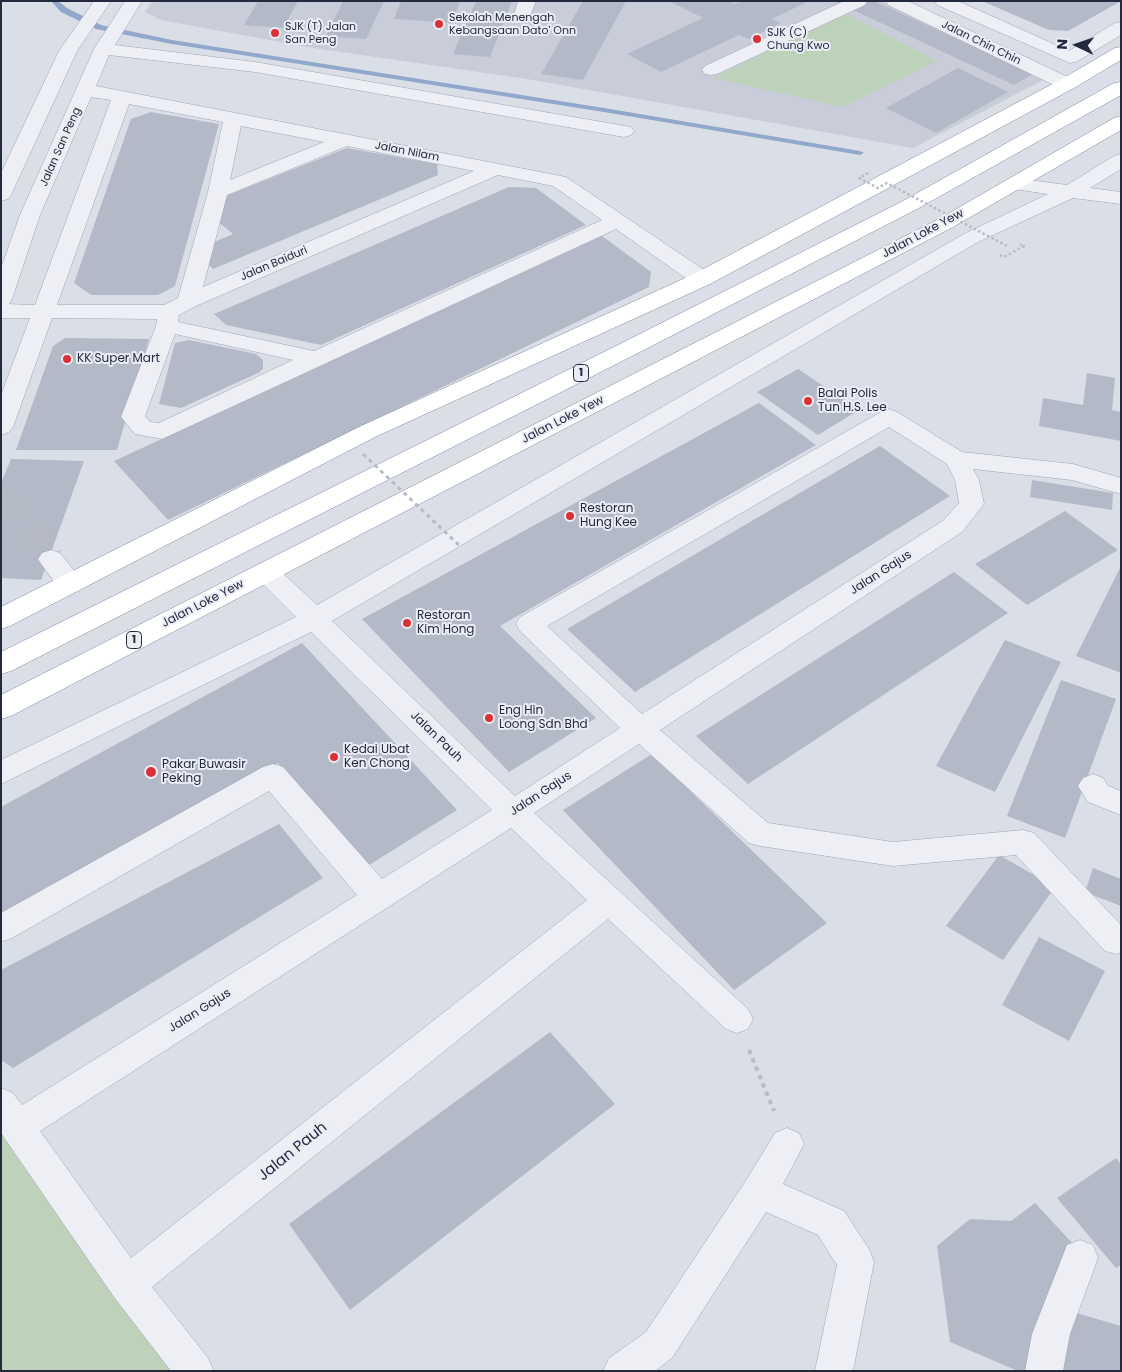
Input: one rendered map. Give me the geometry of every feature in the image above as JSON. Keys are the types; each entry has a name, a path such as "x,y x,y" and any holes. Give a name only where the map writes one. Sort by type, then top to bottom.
{"highway":[{"path":"1,619 367,432 702,279 1067,84 1121,52"},
{"name":"1","path":"1,664 595,366 901,209 1121,86"},
{"name":"Jalan Loke Yew","path":"1,708 938,228 1121,122"},
{"path":"1,657 34,647"}],"street":[{"name":"Jalan San Peng","path":"1,299 30,214 60,146 106,44 134,1"},
{"path":"711,70 860,1"},
{"name":"Jalan Chin Chin","path":"894,1 1067,84"},
{"path":"943,1 1070,58 1121,27"},
{"path":"1,195 5,175 68,51 99,7"},
{"path":"106,44 624,131"},
{"name":"Jalan Nilam","path":"86,90 559,181 702,279"},
{"path":"1,427 122,97"},
{"path":"188,301 218,192 233,119"},
{"path":"218,192 345,140"},
{"path":"5,175 37,163 60,146"},
{"path":"1,773 314,619 971,238 1069,192 1121,160"},
{"name":"Jalan Baiduri","path":"1,312 44,312 167,319 188,301 495,169"},
{"path":"5,175 23,187 30,214"},
{"path":"1014,184 1121,198"},
{"path":"316,358 167,319 133,418 143,429 162,431 316,358 617,221"},
{"name":"Jalan Gajus","path":"10,1115 379,898 513,812 953,526 972,504 967,480 956,460 889,417 529,624 640,729"},
{"path":"956,460 1072,472 1121,486"},
{"path":"51,559 70,584"},
{"name":"Jalan Pauh","path":"266,572 513,812 737,1019"},
{"path":"640,729 760,834 893,854 1023,842 1116,941"},
{"path":"1,929 273,775 379,898"},
{"path":"1092,786 1098,794 1121,803"},
{"name":"Jalan Pauh","path":"127,1284 608,901"},
{"path":"10,1115 127,1284 195,1371"},
{"path":"622,1371 659,1345 760,1191 787,1144"},
{"path":"760,1191 831,1223 856,1262 834,1371"},
{"path":"1044,1371 1050,1334 1080,1258"}],"path":[{"path":"868,173 860,178 878,188 887,183 1009,247"},
{"path":"363,454 460,546"},
{"path":"737,1019 787,1144"}],"shaded area":[{"name":"SJK (C) Chung Kwo","path":"153,1 881,1 1049,77 913,148 527,79 307,47 161,20 145,12"}],"green space":[{"path":"845,13 938,61 843,107 713,78"},
{"path":"1,1112 182,1371 1,1371"}],"building":[{"path":"258,1 298,1 283,28 244,25"},
{"path":"343,1 384,1 366,39 326,36"},
{"path":"401,1 460,1 452,23 394,19"},
{"path":"476,1 512,1 490,57 453,54"},
{"path":"583,1 626,1 583,80 541,74"},
{"path":"669,1 729,1 735,4 741,1 809,1 772,19 781,23 749,39 739,35 661,72 627,54 703,18"},
{"path":"834,1 874,1 1033,74 1014,85"},
{"path":"982,1 1121,1 1068,31 1049,30"},
{"path":"958,68 1008,92 936,133 886,108"},
{"path":"151,112 219,124 175,286 158,295 91,295 74,283 131,119"},
{"path":"347,148 437,164 438,175 213,269 207,263 212,243 233,234 217,221 223,197"},
{"path":"509,187 536,188 586,225 321,345 226,325 214,314"},
{"path":"602,236 651,272 649,287 168,520 114,461"},
{"path":"65,338 149,339 117,450 16,450 53,346"},
{"path":"189,340 256,354 263,360 263,369 181,408 159,404 175,343"},
{"name":"Balai Polis Tun H.S. Lee","path":"798,369 859,410 818,435 757,392"},
{"path":"1087,373 1115,378 1112,410 1121,412 1121,441 1039,426 1043,398 1083,405"},
{"path":"759,403 816,445 500,626 596,718 509,772 362,619"},
{"path":"880,446 950,496 635,692 567,629"},
{"path":"11,459 84,461 41,580 1,578 1,483"},
{"path":"1032,480 1113,493 1112,510 1030,497"},
{"path":"1065,511 1118,550 1027,605 975,564"},
{"path":"1121,566 1121,673 1076,656"},
{"path":"954,572 1008,613 748,784 696,736"},
{"path":"1005,640 1061,662 995,792 936,766"},
{"path":"302,643 457,810 366,867 278,763 1,923 1,807"},
{"path":"1061,680 1116,699 1065,838 1007,816"},
{"path":"652,754 827,923 734,990 563,810"},
{"path":"279,824 323,878 13,1068 1,1060 1,970"},
{"path":"999,855 1055,887 1003,960 946,926"},
{"path":"1093,868 1121,879 1121,906 1085,892"},
{"path":"1039,937 1105,971 1069,1041 1002,1005"},
{"path":"550,1032 615,1104 350,1310 289,1224"},
{"path":"1116,1158 1121,1164 1121,1265 1116,1268 1057,1198"},
{"path":"1035,1203 1076,1247 1031,1371 1018,1371 950,1342 937,1246 970,1219 1011,1221"},
{"path":"1066,1310 1121,1326 1121,1371 1060,1371"}],"waterway":[{"path":"54,1 64,10 99,27 172,42 604,110 860,153"}],"tunnel":[{"path":"1,502 5,502 51,559"}],"place":[{"name":"Sekolah Menengah Kebangsaan Dato' Onn","path":"439,24"},
{"name":"SJK (T) Jalan San Peng","path":"275,33"},
{"name":"SJK (C) Chung Kwo","path":"757,39"},
{"name":"KK Super Mart","path":"67,359"},
{"name":"Balai Polis Tun H.S. Lee","path":"808,401"},
{"name":"Restoran Hung Kee","path":"570,516"},
{"name":"Restoran Kim Hong","path":"407,623"},
{"name":"Eng Hin Loong Sdn Bhd","path":"489,718"},
{"name":"Kedai Ubat Ken Chong","path":"334,757"},
{"name":"Pakar Buwasir Peking","path":"151,772"}]}
